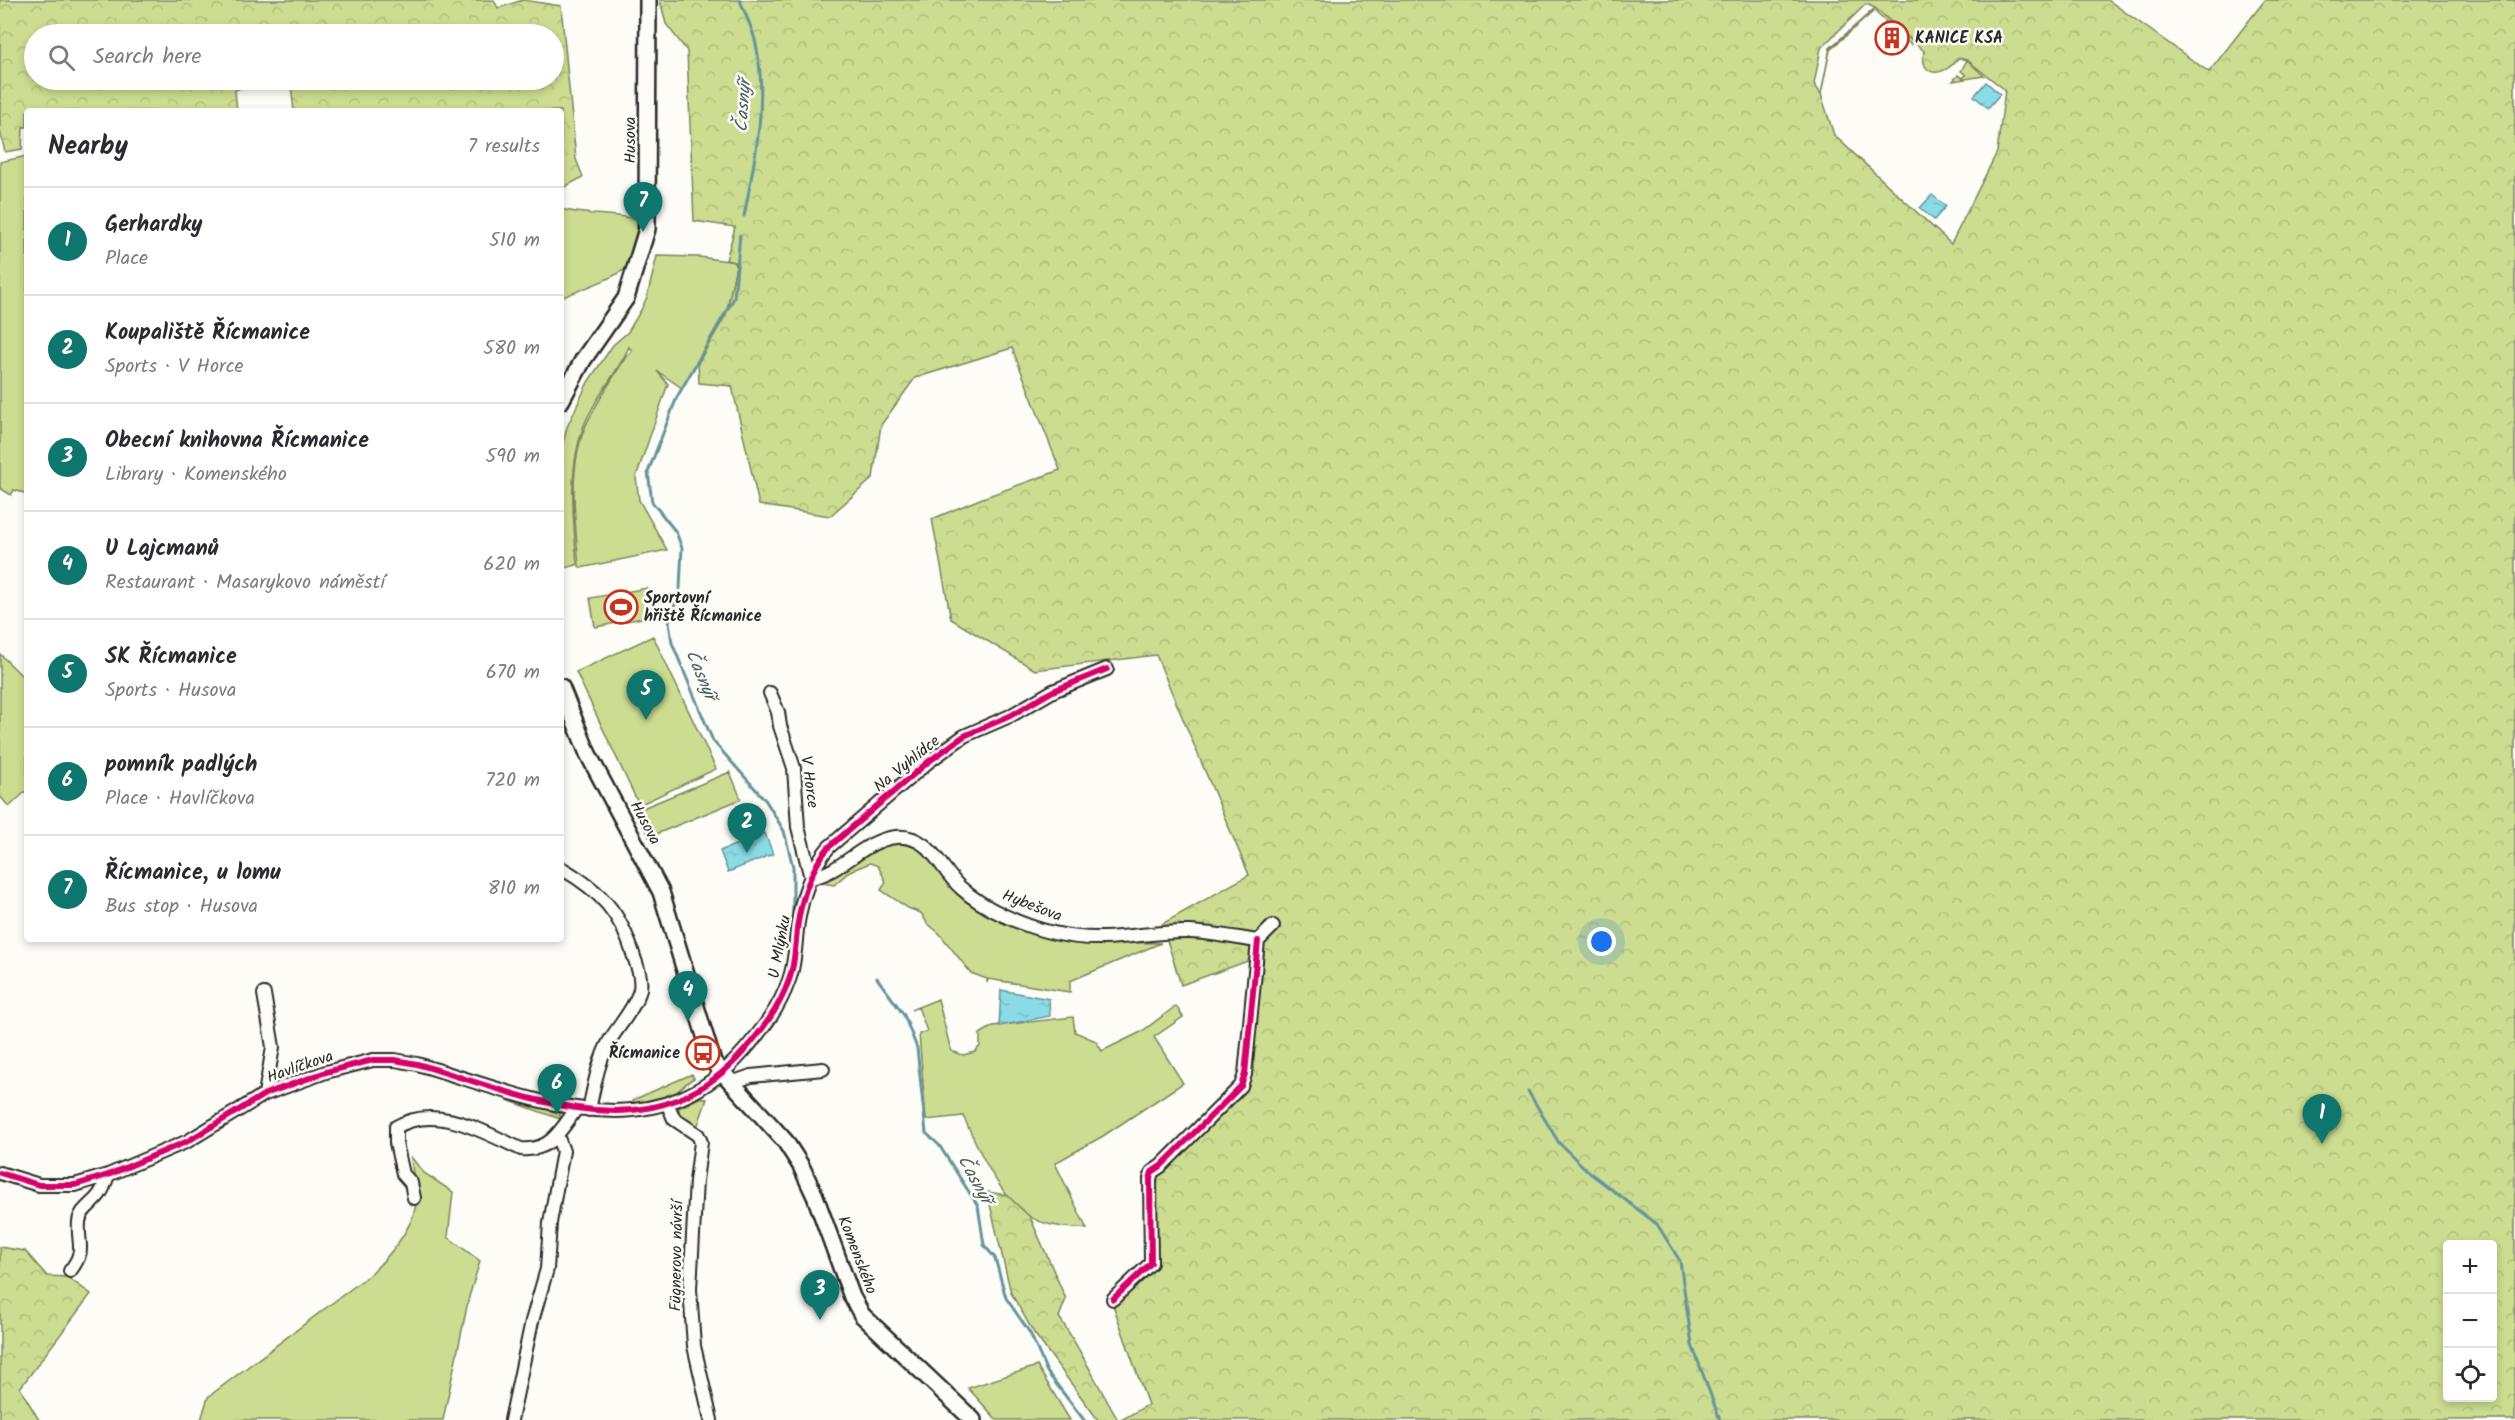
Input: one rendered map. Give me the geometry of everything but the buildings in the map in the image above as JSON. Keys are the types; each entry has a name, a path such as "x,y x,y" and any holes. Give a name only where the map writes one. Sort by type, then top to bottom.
{"main road":[{"name":"Husova","path":"564,395 583,360 626,298 647,229 648,0"},
{"name":"Husova","path":"564,694 588,754 661,892 706,1047 712,1062 727,1079"},
{"name":"Komenského","path":"727,1079 785,1142 801,1166 815,1196 852,1298 862,1315 973,1420"}],"street":[{"name":"Na Vyhlídce","path":"811,878 817,862 842,834 865,818 937,755 963,736 1010,716 1053,691 1107,669"},
{"name":"V Horce","path":"770,693 778,712 780,726 794,768 798,827 811,878"},
{"name":"Hybešova","path":"811,878 826,874 871,843 897,837 908,838 930,849 958,887 978,901 1019,922 1061,935 1102,938 1190,932 1258,941"},
{"path":"564,870 580,879 615,913 626,929 639,973 640,990 609,1042 595,1080 590,1110"},
{"name":"U Mlýnku","path":"727,1079 768,1022 786,987 792,972 798,920 811,878"},
{"path":"1113,1299 1151,1263 1150,1179 1152,1172 1161,1166 1241,1086 1245,1074 1258,941 1273,926"},
{"name":"Havlíčkova","path":"264,994 273,1047 265,1094"},
{"name":"Havlíčkova","path":"0,1173 39,1185 75,1185 108,1175 188,1141 265,1094 353,1064 395,1060 576,1109 619,1113 668,1105"},
{"path":"668,1105 727,1079 823,1069"},
{"name":"Fügnerovo návrší","path":"668,1105 674,1119 698,1135 701,1142 693,1212 690,1289 694,1346 711,1420"},
{"path":"414,1198 411,1183 403,1174 396,1143 396,1127 425,1118 456,1121 521,1149 531,1150 544,1147 557,1135 576,1109"},
{"path":"511,1420 532,1321 547,1269 550,1223 563,1151 557,1135"},
{"path":"70,1271 79,1260 82,1248 79,1222 82,1213 100,1193 108,1175"}],"green space":[{"path":"0,0 494,0 498,8 523,0 561,6 563,24 24,24 24,90 235,90 237,108 24,108 22,149 5,152 0,131"},
{"path":"660,0 2108,0 2209,72 2265,0 2515,0 2515,1420 1121,1420 1148,1405 1112,1302 1154,1267 1155,1177 1247,1084 1256,958 1181,985 1162,924 1249,875 1156,655 1035,670 951,619 932,519 1060,470 1012,348 915,378 881,425 873,478 830,516 759,505 732,386 699,383 698,363 726,315 736,266 735,262 726,260 735,227 694,221 687,51 666,24","holes":["1866,4 1875,8 1924,51 1923,60 1929,70 1939,72 1952,65 1958,58 1967,60 2005,90 1997,152 1951,244 1834,135 1821,94 1814,84 1821,48"]},
{"path":"1875,8 1913,42 1911,45 1874,11 1830,50 1821,94 1830,48"},
{"path":"564,37 576,159 583,177 564,187 564,108 294,108 292,90 564,90"},
{"path":"1967,60 1984,76 1953,81 1958,75 1963,78 1966,75 1961,71"},
{"path":"24,157 24,493 14,490 11,495 0,488 0,162"},
{"path":"564,210 637,219 634,251 630,263 621,272 564,297"},
{"path":"657,256 699,257 735,262 726,315 682,388 657,371 668,384 636,477 639,500 667,550 581,568 579,566 574,493 581,439 601,397 627,355 632,351 629,347 590,413 579,440 576,457 573,493 577,565 565,568 564,438 567,427 588,382 613,345 628,332 647,297"},
{"name":"Sportovní hřiště Řícmanice","path":"647,588 653,616 595,627 590,598"},
{"path":"653,636 716,769 639,805 576,672"},
{"path":"0,654 24,678 24,793 9,807 0,796"},
{"path":"730,772 741,799 649,837 638,810"},
{"path":"894,842 919,848 996,917 1097,942 1161,943 1070,981 1070,992 988,979 987,983 987,979 971,973 921,913 908,908 881,890 886,882 878,866 870,863 850,871 834,885 822,883 874,849"},
{"path":"938,999 951,1051 963,1055 975,1052 980,1046 980,1034 993,1026 1073,1017 1075,1032 1096,1041 1102,1051 1141,1032 1176,1006 1183,1017 1154,1037 1183,1083 1103,1136 1055,1163 1087,1229 1057,1226 1035,1220 1017,1207 990,1170 963,1116 926,1120 919,1034 927,1031 918,1007"},
{"path":"692,1074 694,1078 672,1096 658,1102 634,1107 633,1100"},
{"path":"508,1097 560,1109 560,1119 507,1100"},
{"path":"701,1097 707,1099 698,1125 684,1120 679,1108"},
{"path":"411,1157 424,1173 453,1192 448,1237 480,1261 469,1297 443,1420 201,1420 208,1397 368,1276 400,1241 412,1219 415,1208"},
{"path":"987,1192 1007,1195 1030,1217 1066,1299 1059,1317 1118,1420 1098,1420 1034,1333 1011,1293"},
{"path":"0,1247 25,1251 47,1276 67,1277 91,1294 20,1388 39,1420 0,1420"},
{"path":"1037,1366 1070,1420 997,1420 968,1388"}],"water":[{"path":"1986,82 2000,94 1988,108 1974,96"},
{"path":"1932,195 1946,206 1934,220 1920,208"},
{"path":"765,833 773,854 728,872 720,851"},
{"path":"1001,990 1049,999 1050,1016 999,1026"}],"waterway":[{"name":"Časnýř","path":"740,0 756,44 761,87 759,130 744,216"},
{"name":"Časnýř","path":"740,235 734,298 677,397 648,472 652,502 676,532 682,548 680,588 669,622 672,643 713,741 766,801 784,831 793,867 793,913"},
{"name":"Časnýř","path":"877,978 904,1015 917,1048 926,1133 939,1145 978,1206 984,1245 995,1258 1006,1298 1030,1333 1047,1372 1084,1420"},
{"path":"1528,1091 1559,1143 1590,1173 1657,1224 1680,1261 1692,1345 1720,1420"}],"cycle path":[{"path":"0,1173 39,1185 75,1185 108,1175 188,1141 265,1094 326,1072 373,1060 395,1060 417,1064 545,1102 587,1109 629,1110 669,1103 707,1084 743,1052 775,1010 791,973 805,892 813,872 829,847 928,762 964,736 1010,716 1053,691 1107,669"},
{"path":"1113,1299 1151,1263 1150,1179 1152,1172 1161,1166 1241,1086 1245,1074 1258,941"}],"place":[{"name":"KANICE KSA","path":"1892,38"},
{"name":"Řícmanice, u lomu","path":"643,232"},
{"name":"Sportovní hřiště Řícmanice","path":"621,607"},
{"name":"SK Řícmanice","path":"646,720"},
{"name":"Koupaliště Řícmanice","path":"747,853"},
{"name":"U Lajcmanů","path":"688,1021"},
{"name":"Řícmanice","path":"703,1053"},
{"name":"pomník padlých","path":"557,1114"},
{"name":"Gerhardky","path":"2322,1144"},
{"name":"Obecní knihovna Řícmanice","path":"820,1320"}]}
